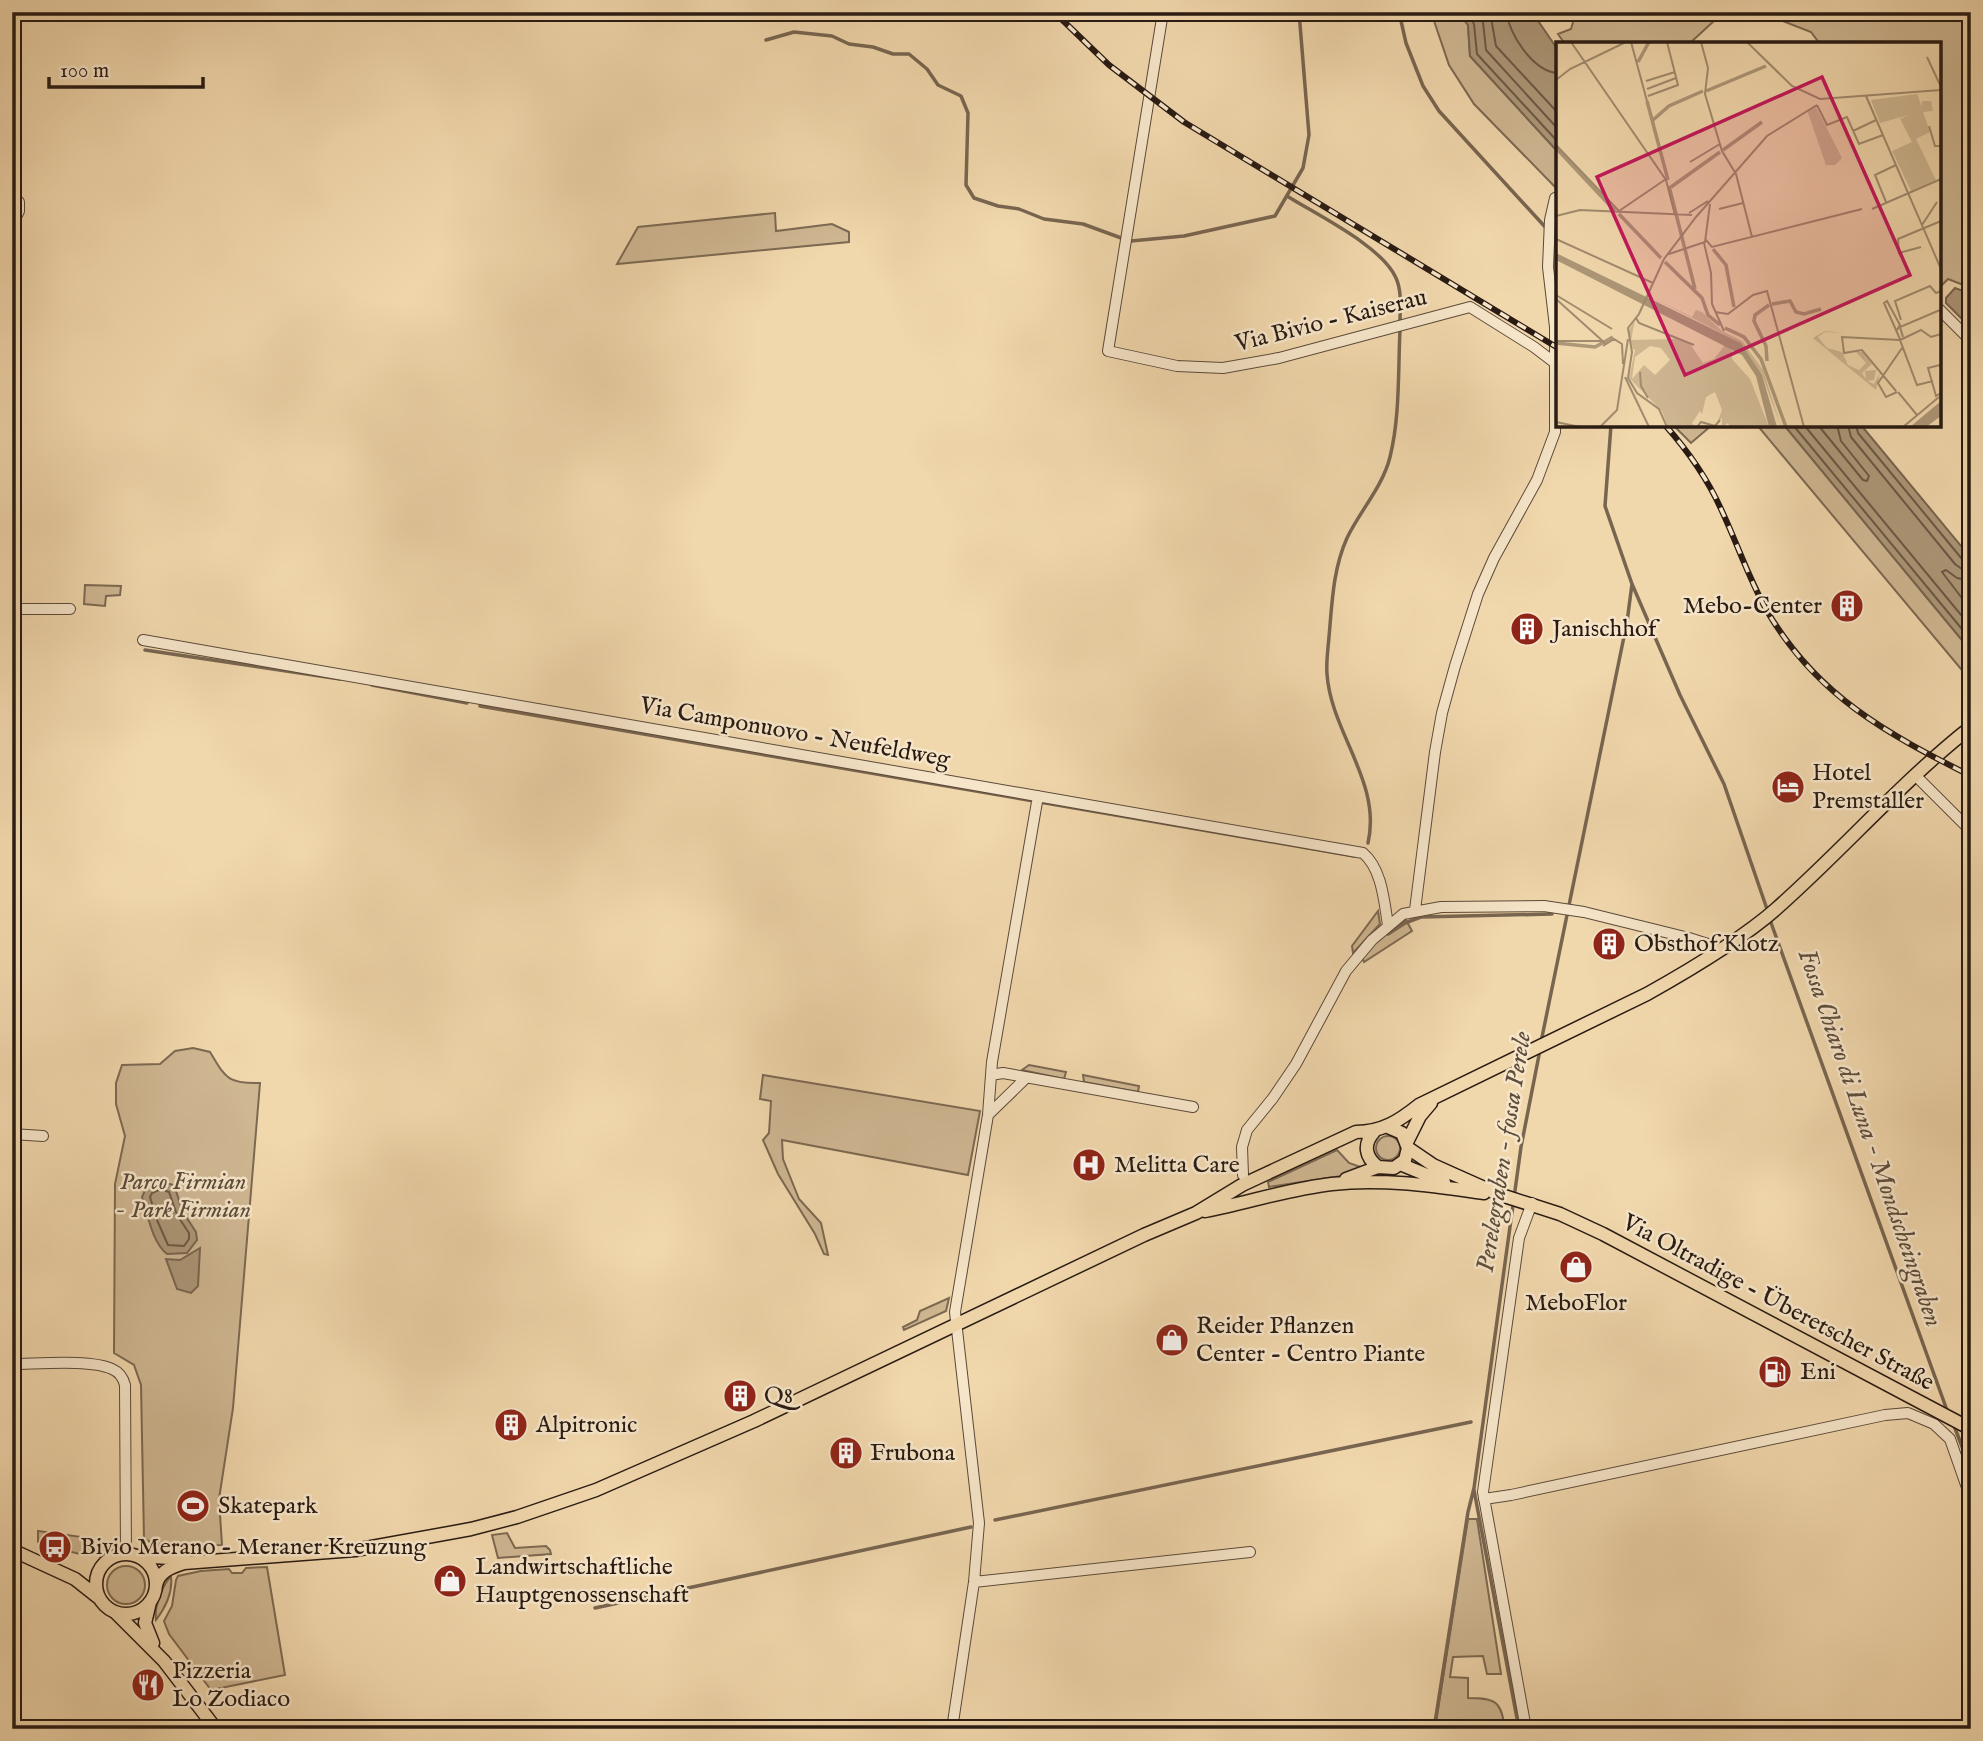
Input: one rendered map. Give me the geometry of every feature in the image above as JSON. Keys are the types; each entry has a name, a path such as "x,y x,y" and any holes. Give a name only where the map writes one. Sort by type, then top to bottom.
{"main road":[{"path":"164,1661 146,1628 145,1618 159,1578 170,1568 207,1560 355,1550 471,1529 517,1517 596,1490 754,1422 1144,1235 1196,1213 1242,1185 1356,1132 1374,1132 1388,1127 1419,1105 1647,994 1679,977 1776,909 1915,775 1971,727"},
{"path":"1374,1132 1368,1140 1367,1153 1371,1161 1378,1167 1387,1169 1400,1164 1407,1155 1408,1145 1420,1116 1436,1097"},
{"path":"1388,1127 1402,1133 1408,1145 1433,1165 1501,1195"},
{"path":"1400,1164 1439,1180 1484,1193"},
{"path":"1336,1183 1378,1167"},
{"path":"1196,1213 1276,1193 1336,1183 1427,1185 1501,1195"},
{"name":"Via Oltradige - Überetscher Straße","path":"1501,1195 1526,1202 1603,1234 1969,1428"},
{"path":"12,1550 75,1579 116,1612 164,1661 216,1729"},
{"path":"45,1564 78,1573 91,1573 111,1558 126,1554 207,1560"},
{"path":"126,1554 139,1557 150,1566 156,1586"},
{"path":"99,1598 96,1585 100,1568"},
{"path":"116,1612 136,1612 150,1602"}],"street":[{"name":"Via Bivio - Kaiserau","path":"1163,12 1108,351 1177,366 1223,368 1279,358 1470,307 1555,363"},
{"path":"12,195 19,202 19,211 12,225"},
{"path":"1415,910 1442,713 1478,594 1494,558 1537,480 1555,432 1555,327 1548,246 1555,198"},
{"path":"1941,311 1971,341"},
{"path":"12,609 70,609"},
{"name":"Via Camponuovo - Neufeldweg","path":"144,640 1037,801 1363,853 1371,859 1377,872 1388,925"},
{"path":"1915,775 1971,831"},
{"path":"952,1729 974,1582 979,1522 955,1312 1037,801"},
{"path":"1243,1175 1242,1147 1247,1130 1296,1064 1346,971 1372,940 1403,914 1441,907 1565,908 1689,938 1711,945 1716,951"},
{"path":"991,1075 1003,1073 1193,1107"},
{"path":"988,1115 1026,1079"},
{"path":"12,1134 43,1136"},
{"path":"1526,1202 1483,1492 1526,1729"},
{"path":"12,1364 94,1365 108,1367 122,1376 125,1385 126,1554"},
{"path":"1484,1499 1885,1415 1908,1413 1934,1424 1950,1439 1971,1499"},
{"path":"974,1582 1250,1552"}],"green space":[{"path":"1431,12 1458,12 1468,25 1470,56 1556,150 1556,188 1474,104 1449,65"},
{"path":"1576,12 1759,12 1715,20 1691,42 1564,42 1558,34 1571,29"},
{"path":"1760,12 1971,12 1971,288 1948,279 1941,286 1941,42 1818,42 1811,32"},
{"path":"775,213 776,231 832,224 849,232 849,242 617,264 638,227"},
{"path":"1675,427 1710,427 1691,443"},
{"path":"1759,427 1786,427 1971,651 1971,681"},
{"path":"85,585 121,586 120,595 106,596 105,606 84,604"},
{"path":"1378,911 1380,924 1353,953 1352,946"},
{"path":"1406,920 1412,931 1364,962 1361,955"},
{"name":"Parco Firmian - Park Firmian","path":"193,1048 210,1052 228,1077 240,1082 260,1083 233,1408 219,1499 222,1545 159,1546 144,1539 141,1385 134,1365 114,1353 115,1184 125,1136 116,1104 116,1083 122,1065 160,1064 175,1051"},
{"path":"1029,1065 1066,1072 1064,1079 1022,1070"},
{"path":"763,1075 980,1111 968,1175 782,1140 783,1159 799,1199 821,1223 828,1255 824,1254 815,1234 778,1174 763,1140 769,1133 771,1101 760,1099"},
{"path":"1083,1075 1139,1086 1138,1092 1084,1082"},
{"path":"1388,1136 1396,1140 1400,1148 1396,1156 1388,1160 1380,1156 1376,1148 1380,1140"},
{"path":"1337,1150 1349,1163 1366,1169 1341,1176 1269,1187 1268,1182"},
{"path":"949,1298 946,1311 904,1330 903,1327 917,1320 920,1311"},
{"path":"1468,1519 1477,1519 1501,1674 1487,1674 1483,1656 1453,1657 1450,1677 1468,1678 1468,1698 1496,1703 1505,1729 1435,1729"},
{"path":"38,1531 89,1538 89,1543 100,1544 84,1555 59,1549 59,1545 38,1542"},
{"path":"507,1533 515,1548 546,1546 551,1554 498,1558 492,1535"},
{"path":"126,1566 140,1571 145,1585 140,1599 126,1604 112,1599 107,1585 112,1571"},
{"path":"267,1567 285,1675 211,1690 169,1634 164,1621 172,1606 176,1580 178,1576 201,1571 229,1569 232,1573 242,1573 246,1568"},
{"path":"171,1576 168,1600 156,1620 159,1597"}],"water":[{"path":"1458,12 1532,12 1556,47 1556,150 1470,56 1468,25"},
{"path":"1955,288 1971,294 1971,322 1968,325 1946,303 1946,298"},
{"path":"1786,427 1863,427 1971,558 1971,651"},
{"path":"161,1182 174,1185 183,1212 196,1232 197,1240 187,1253 167,1254 151,1228 142,1197 146,1188"},
{"path":"200,1248 198,1286 191,1293 177,1289 166,1259 180,1260"}],"waterway":[{"path":"1131,241 1184,236 1275,216 1303,168 1309,135 1299,12"},
{"name":"Fossa Chiaro di Luna - Mondscheingraben","path":"1399,12 1406,43 1423,86 1439,111 1547,229"},
{"path":"766,40 794,32 832,36 849,44 873,47 893,54 909,54 927,69 938,85 961,96 968,113 966,185 974,198 1019,209 1044,219 1083,224 1124,239"},
{"path":"1287,196 1363,243 1389,266 1399,288 1400,322"},
{"path":"1368,843 1368,799 1330,696 1327,660 1334,586 1342,550 1352,528 1377,488 1390,457 1397,410 1400,330"},
{"name":"Fossa Chiaro di Luna - Mondscheingraben","path":"1611,427 1605,506 1632,584 1680,695 1724,784 1768,912"},
{"name":"Perelegraben - fossa Perele","path":"1541,1042 1627,622 1632,584"},
{"path":"145,650 340,679"},
{"path":"372,685 467,703"},
{"path":"480,706 1354,856"},
{"path":"1388,934 1421,917 1552,914"},
{"name":"Fossa Chiaro di Luna - Mondscheingraben","path":"1770,920 1948,1413"},
{"name":"Perelegraben - fossa Perele","path":"1434,1729 1474,1488 1521,1147 1540,1050"},
{"path":"995,1520 1471,1422"},
{"name":"Fossa Chiaro di Luna - Mondscheingraben","path":"1953,1423 1971,1470"},
{"path":"1474,1490 1519,1729"},
{"path":"595,1608 971,1527"}],"railway":[{"path":"1054,12 1109,65 1184,122 1556,347"},
{"path":"1667,427 1689,455 1716,498 1767,611 1808,667 1831,689 1882,727 1971,776"}],"place":[{"name":"Mebo-Center","path":"1847,606"},
{"name":"Janischhof","path":"1527,629"},
{"name":"Hotel Premstaller","path":"1788,787"},
{"name":"Obsthof Klotz","path":"1609,944"},
{"name":"Melitta Care","path":"1089,1165"},
{"name":"MeboFlor","path":"1576,1267"},
{"name":"Reider Pflanzen Center - Centro Piante","path":"1172,1340"},
{"name":"Eni","path":"1775,1372"},
{"name":"Q8","path":"740,1396"},
{"name":"Alpitronic","path":"511,1425"},
{"name":"Frubona","path":"846,1453"},
{"name":"Skatepark","path":"193,1506"},
{"name":"Bivio Merano - Meraner Kreuzung","path":"55,1547"},
{"name":"Landwirtschaftliche Hauptgenossenschaft","path":"450,1581"},
{"name":"Pizzeria Lo Zodiaco","path":"148,1685"}]}
